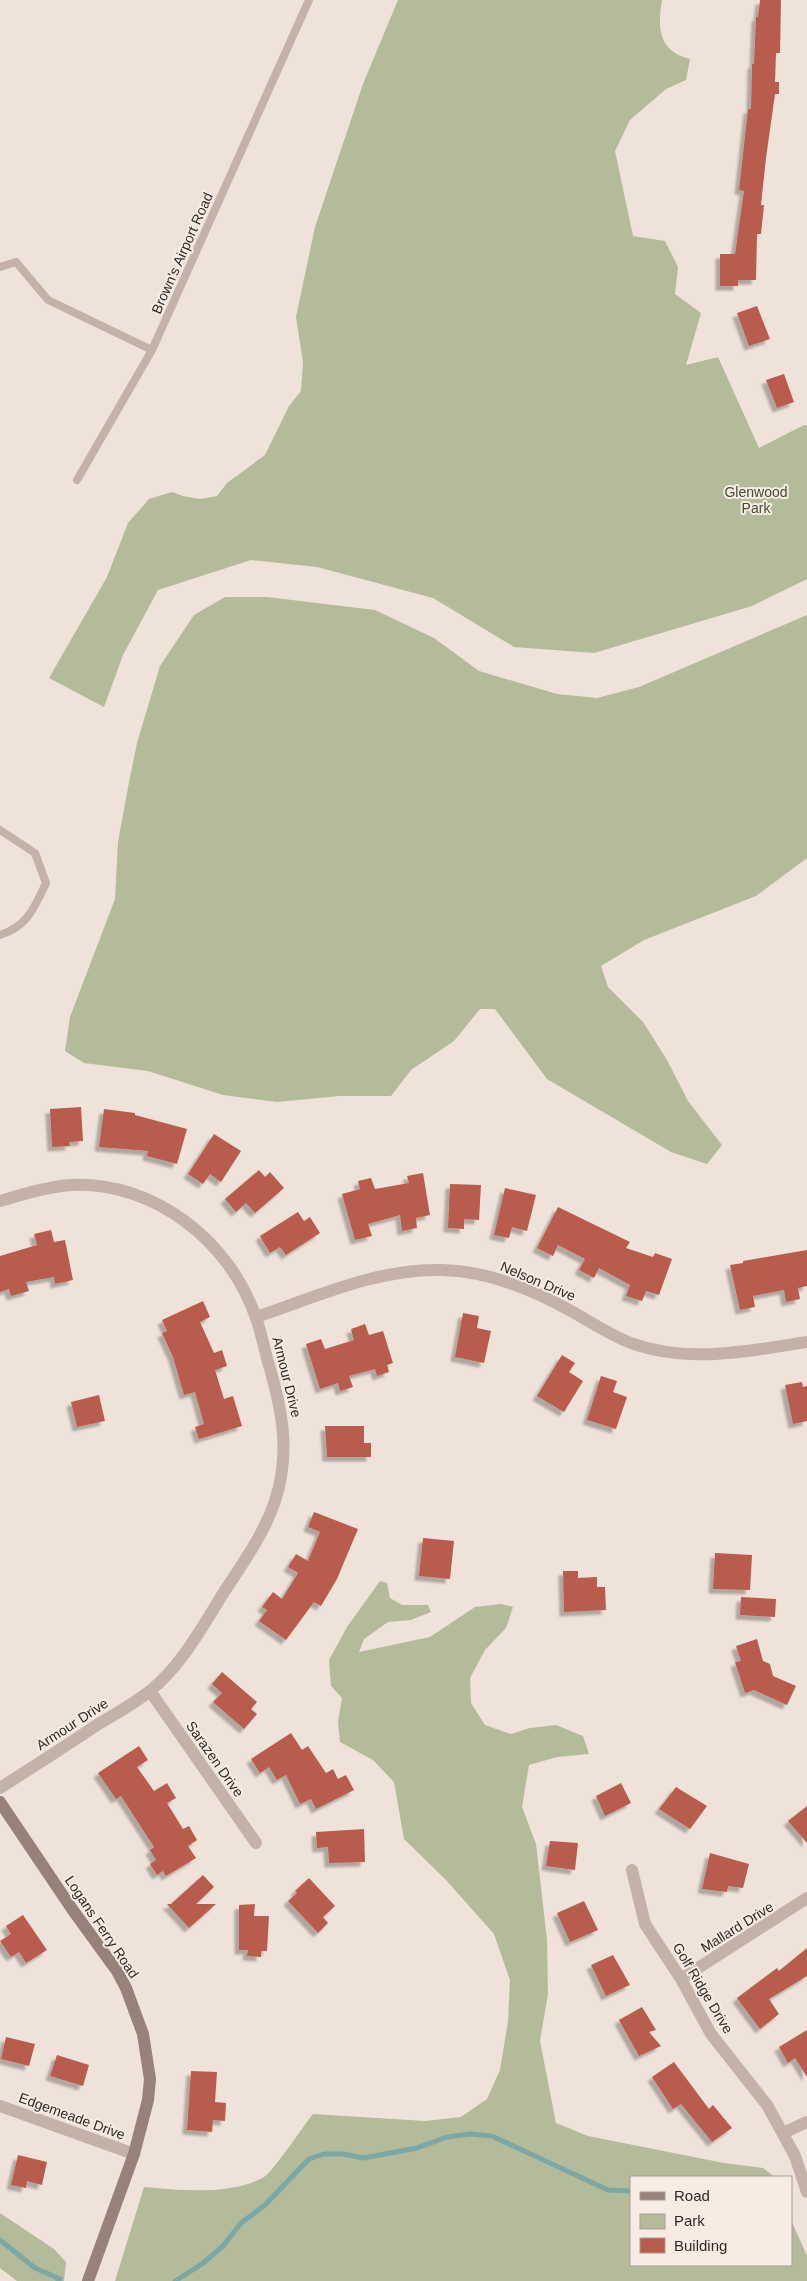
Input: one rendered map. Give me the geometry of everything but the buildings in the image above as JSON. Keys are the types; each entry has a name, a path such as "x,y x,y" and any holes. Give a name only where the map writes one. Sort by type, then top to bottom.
{"street":[{"name":"Armour Drive","path":"0,1201 56,1187 86,1185 119,1191 153,1202 185,1220 207,1240 229,1265 256,1317 278,1394 283,1424 284,1466 275,1502 246,1558 192,1643 173,1668 150,1691 0,1788"},
{"name":"Nelson Drive","path":"256,1317 382,1276 424,1270 444,1270 485,1275 504,1281 550,1300 611,1334 656,1350 723,1354 807,1342"},
{"name":"Sarazen Drive","path":"150,1691 256,1843"},
{"name":"Logans Ferry Road","path":"0,1802 72,1909 117,1971 135,2009 143,2034 150,2079 148,2100 134,2154 88,2281"},
{"name":"Golf Ridge Drive","path":"632,1870 645,1924 681,1979 711,2034 767,2105 795,2156 807,2192"},
{"name":"Mallard Drive","path":"681,1979 807,1898"},
{"name":"Edgemeade Drive","path":"0,2106 134,2154"},
{"path":"783,2133 807,2122"}],"lane":[{"name":"Brown's Airport Road","path":"77,480 152,350 309,0"},
{"path":"0,267 16,262 48,300 152,350"},
{"path":"0,830 35,853 46,883 31,916 12,931 0,935"}],"green space":[{"name":"Glenwood Park","path":"398,0 662,0 660,29 662,37 672,50 690,59 686,80 666,89 630,120 615,151 633,236 665,241 678,267 675,294 701,313 686,365 718,357 759,448 804,425 807,426 807,579 752,606 594,653 514,647 433,598 317,567 251,560 158,590 123,655 104,707 49,678 107,577 128,523 149,499 172,492 200,499 217,496 227,483 265,455 289,406 301,391 303,362 296,317 315,227 363,84"},
{"path":"225,597 267,597 375,610 434,638 479,671 557,694 597,698 639,687 807,615 807,858 756,896 644,940 601,966 608,987 643,1022 667,1060 688,1101 722,1145 707,1164 671,1152 547,1079 495,1009 480,1009 454,1041 411,1070 391,1096 339,1096 277,1102 223,1095 148,1071 84,1063 65,1051 70,1017 115,899 118,842 129,782 137,743 160,666 194,615"},
{"path":"380,1581 387,1583 390,1598 402,1605 428,1605 431,1612 411,1620 388,1622 364,1639 359,1652 430,1637 475,1607 501,1604 513,1607 506,1628 485,1650 470,1678 471,1703 485,1725 511,1734 530,1728 556,1725 583,1736 589,1754 557,1757 529,1765 522,1807 536,1844 547,1940 548,1994 540,2041 556,2123 588,2136 724,2163 763,2168 774,2176 630,2176 630,2266 792,2266 792,2222 807,2256 807,2281 115,2281 144,2187 205,2190 236,2187 251,2183 268,2174 313,2114 425,2121 461,2117 487,2099 500,2070 508,2022 510,1980 494,1934 446,1880 404,1839 394,1782 373,1760 340,1742 338,1722 342,1698 331,1686 329,1660 347,1627"},
{"path":"0,2213 54,2249 66,2262 64,2281 17,2281 0,2268"}],"waterway":[{"path":"175,2281 202,2264 223,2246 241,2223 265,2205 309,2159 324,2154 344,2154 363,2158 417,2148 447,2137 470,2134 492,2136 608,2190 630,2191"},
{"path":"0,2240 35,2268 60,2279 58,2281"}]}
